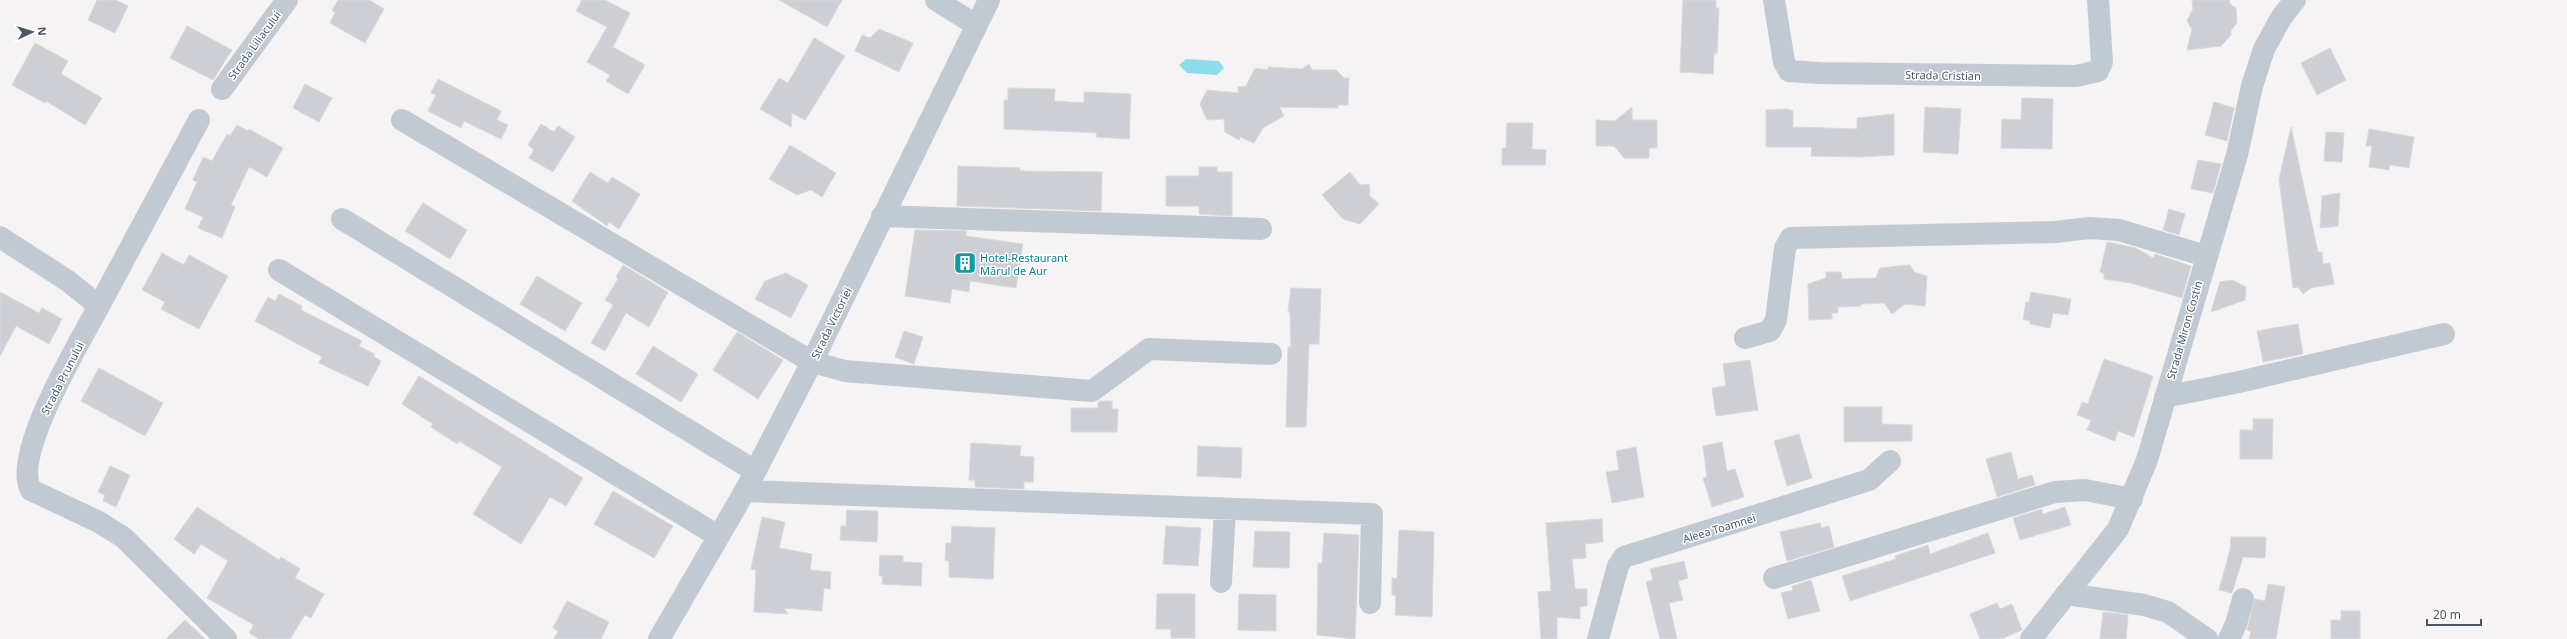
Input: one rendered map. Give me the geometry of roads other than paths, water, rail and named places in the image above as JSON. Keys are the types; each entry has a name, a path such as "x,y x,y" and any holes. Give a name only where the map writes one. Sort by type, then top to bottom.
{"street":[{"name":"Strada Liliacului","path":"222,89 287,0"},
{"path":"936,0 976,25"},
{"name":"Strada Victoriei","path":"659,639 756,471 812,362 882,216 989,0"},
{"name":"Strada Cristian","path":"1774,0 1784,62 1790,71 1818,73 2068,76 2098,71 2102,62 2098,0"},
{"name":"Strada Miron Costin","path":"2031,639 2118,529 2132,499 2147,460 2237,155 2252,86 2264,49 2281,18 2295,0"},
{"name":"Strada Prunului","path":"199,120 45,409 28,465 27,482 31,490 41,496 99,522 123,538 226,639"},
{"path":"402,120 812,362 845,371 1092,391 1149,349 1271,354"},
{"path":"882,216 1261,229"},
{"path":"342,219 756,471"},
{"path":"1745,338 1770,331 1776,320 1785,248 1791,238 2055,232 2090,228 2119,230 2206,256"},
{"path":"0,237 68,281 99,306"},
{"path":"279,270 718,536"},
{"path":"2165,397 2239,382 2444,334"},
{"name":"Aleea Toamnei","path":"1598,639 1618,566 1624,557 1869,480 1890,462"},
{"path":"745,490 1372,514 1370,603"},
{"path":"1774,578 2054,492 2085,490 2132,499"},
{"path":"1221,582 1225,509"},
{"path":"2066,594 2144,605 2168,612 2207,639"},
{"path":"2229,639 2236,624 2242,599"}],"water":[{"path":"1186,59 1219,61 1224,68 1217,75 1187,73 1179,65"}],"place":[{"name":"Hotel-Restaurant Mărul de Aur","path":"965,263"}]}
